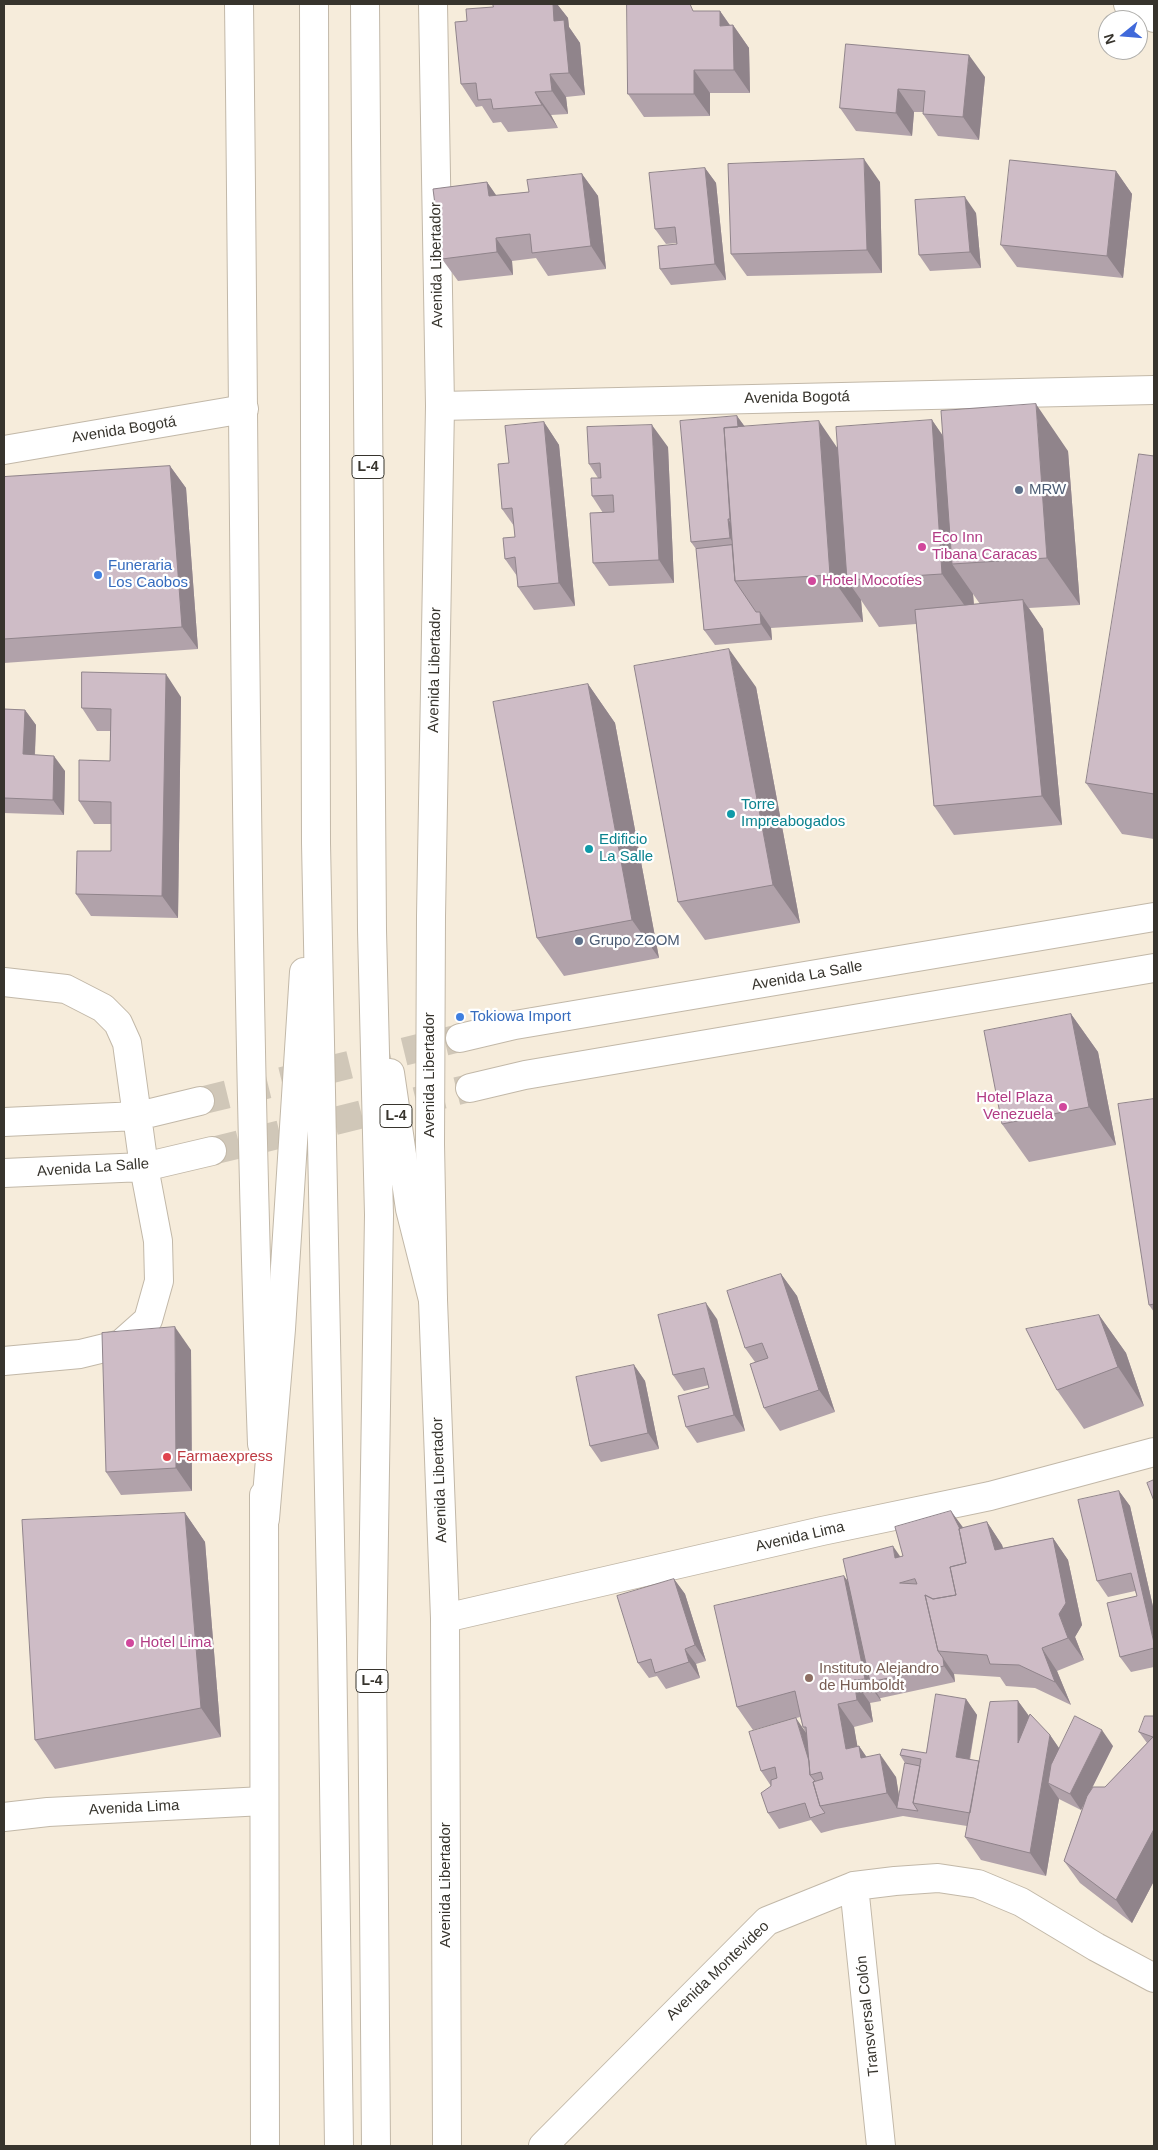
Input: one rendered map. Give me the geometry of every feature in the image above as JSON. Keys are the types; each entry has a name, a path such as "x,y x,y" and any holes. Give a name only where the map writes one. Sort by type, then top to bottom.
{"main road":[{"path":"240,4 248,976 254,1233 265,1519 265,2146"},
{"path":"314,4 316,843 332,1639 339,2146"},
{"name":"L-4","path":"365,4 372,930 379,1215 372,1660 376,2146"},
{"name":"Avenida Libertador","path":"433,4 440,406 431,916 430,1144 433,1300 445,1618 447,2146"},
{"path":"1128,4 1154,18"},
{"path":"1150,4 1154,12"},
{"name":"Avenida Bogotá","path":"440,406 1154,390"},
{"name":"Avenida Bogotá","path":"4,450 244,409"},
{"path":"265,1519 281,1329 299,1021 316,843"},
{"name":"Avenida La Salle","path":"460,1038 515,1025 1154,917"},
{"name":"L-4","path":"372,930 410,1209 433,1300"},
{"path":"470,1088 535,1073 1154,968"},
{"path":"4,982 66,989 103,1008 118,1023 128,1042 144,1167 158,1241 159,1281 148,1320 120,1344 80,1354 4,1361"},
{"path":"4,1122 138,1116 200,1101"},
{"name":"Avenida La Salle","path":"4,1173 144,1167 212,1151"},
{"name":"Avenida Lima","path":"445,1618 822,1531 990,1496 1154,1452"},
{"name":"Avenida Lima","path":"4,1817 48,1812 264,1801"},
{"name":"Avenida Montevideo","path":"542,2146 766,1921 854,1886 938,1878 978,1884 1021,1902 1096,1947 1154,1978"},
{"name":"Transversal Colón","path":"854,1886 881,2146"}],"building":[{"path":"493,4 553,4 554,21 564,20 569,73 550,74 552,91 535,92 542,105 493,109 491,99 478,100 476,83 461,84 455,22 467,21 466,9 493,7"},
{"path":"627,4 690,4 693,11 720,11 720,26 733,25 734,70 694,70 694,94 628,94"},
{"path":"846,44 969,55 963,117 923,114 925,91 898,89 896,113 840,108"},
{"path":"864,159 867,250 731,254 728,164"},
{"path":"1010,160 1116,171 1107,256 1001,245"},
{"path":"705,168 715,264 660,269 658,246 677,244 675,227 655,229 649,173"},
{"path":"582,174 591,246 532,253 530,234 496,238 497,252 442,259 433,189 487,182 489,196 529,192 527,180"},
{"path":"965,197 970,252 919,255 915,200"},
{"path":"1036,404 1047,558 952,564 941,411"},
{"path":"737,416 738,427 724,428 730,538 691,542 680,421"},
{"path":"932,420 942,574 847,580 836,427"},
{"path":"819,421 830,575 735,581 724,428"},
{"path":"544,422 559,583 518,587 515,557 505,559 503,538 515,537 512,508 502,509 498,464 509,463 505,426"},
{"path":"652,425 659,560 593,563 590,513 614,512 613,495 592,496 591,478 601,478 600,463 589,464 587,427"},
{"path":"1139,454 1154,456 1154,794 1086,783"},
{"name":"Funeraria Los Caobos","path":"170,466 182,627 4,639 4,477"},
{"path":"732,545 735,581 756,612 760,612 761,624 704,630 696,549"},
{"path":"1023,600 1042,796 934,806 915,610"},
{"name":"Torre Impreabogados","path":"729,649 773,885 678,902 634,666"},
{"path":"82,672 166,674 162,896 76,894 77,851 111,851 111,802 79,801 79,760 110,761 111,709 82,708"},
{"name":"Edificio La Salle","path":"588,684 632,920 537,938 493,702"},
{"path":"4,709 25,710 23,754 54,756 53,800 4,798"},
{"path":"1071,1014 1089,1107 1002,1124 984,1031"},
{"path":"1154,1099 1154,1304 1149,1305 1118,1104"},
{"path":"781,1274 819,1390 764,1408 750,1364 768,1358 762,1343 745,1348 727,1291"},
{"path":"706,1303 734,1415 686,1427 678,1396 709,1388 704,1368 673,1375 658,1315"},
{"path":"1099,1315 1118,1367 1057,1390 1026,1329"},
{"path":"175,1327 176,1468 106,1472 102,1333"},
{"path":"634,1365 648,1433 590,1446 576,1377"},
{"path":"1154,1480 1154,1501 1147,1483"},
{"path":"1119,1491 1154,1643 1154,1648 1120,1657 1107,1603 1137,1596 1131,1573 1097,1581 1078,1500"},
{"path":"951,1511 960,1529 966,1563 950,1567 956,1595 933,1599 925,1595 938,1651 943,1658 944,1666 870,1682 843,1559 893,1546 895,1558 903,1556 895,1527","holes":["915,1579 917,1584 900,1583"]},
{"name":"Hotel Lima","path":"185,1513 201,1708 35,1740 22,1520"},
{"path":"987,1522 995,1550 1053,1538 1066,1603 1059,1614 1068,1638 1042,1648 1055,1682 1019,1665 990,1664 987,1655 938,1651 925,1595 933,1599 956,1595 950,1567 966,1563 959,1529"},
{"path":"844,1576 865,1679 854,1680 857,1700 838,1704 846,1749 859,1746 861,1758 880,1754 887,1793 820,1806 813,1782 823,1779 821,1772 810,1775 806,1727 803,1727 795,1691 737,1707 714,1606"},
{"path":"674,1579 695,1645 685,1649 689,1662 655,1673 651,1659 638,1663 617,1596"},
{"path":"936,1694 966,1699 956,1757 979,1761 970,1813 913,1803 921,1759 900,1755 902,1749 926,1753"},
{"path":"1018,1701 1018,1743 1030,1714 1050,1735 1030,1853 965,1837 990,1702"},
{"path":"1075,1716 1102,1730 1070,1794 1048,1783 1051,1765"},
{"path":"1145,1716 1154,1716 1154,1829 1116,1900 1064,1861 1087,1796 1093,1787 1105,1787 1153,1737 1139,1732"},
{"path":"796,1718 809,1761 810,1775 815,1781 813,1782 820,1806 825,1813 810,1818 805,1803 768,1813 761,1793 771,1786 771,1780 777,1778 775,1767 761,1771 749,1732"},
{"path":"905,1763 920,1766 913,1803 918,1811 897,1808"}],"tunnel":[{"path":"200,1101 460,1038"},
{"path":"212,1151 470,1088"}],"place":[{"name":"MRW","path":"1019,490"},
{"name":"Eco Inn Tibana Caracas","path":"922,547"},
{"name":"Funeraria Los Caobos","path":"98,575"},
{"name":"Hotel Mocotíes","path":"812,581"},
{"name":"Torre Impreabogados","path":"731,814"},
{"name":"Edificio La Salle","path":"589,849"},
{"name":"Grupo ZOOM","path":"579,941"},
{"name":"Tokiowa Import","path":"460,1017"},
{"name":"Hotel Plaza Venezuela","path":"1063,1107"},
{"name":"Farmaexpress","path":"167,1457"},
{"name":"Hotel Lima","path":"130,1643"},
{"name":"Instituto Alejandro de Humboldt","path":"809,1678"}]}
